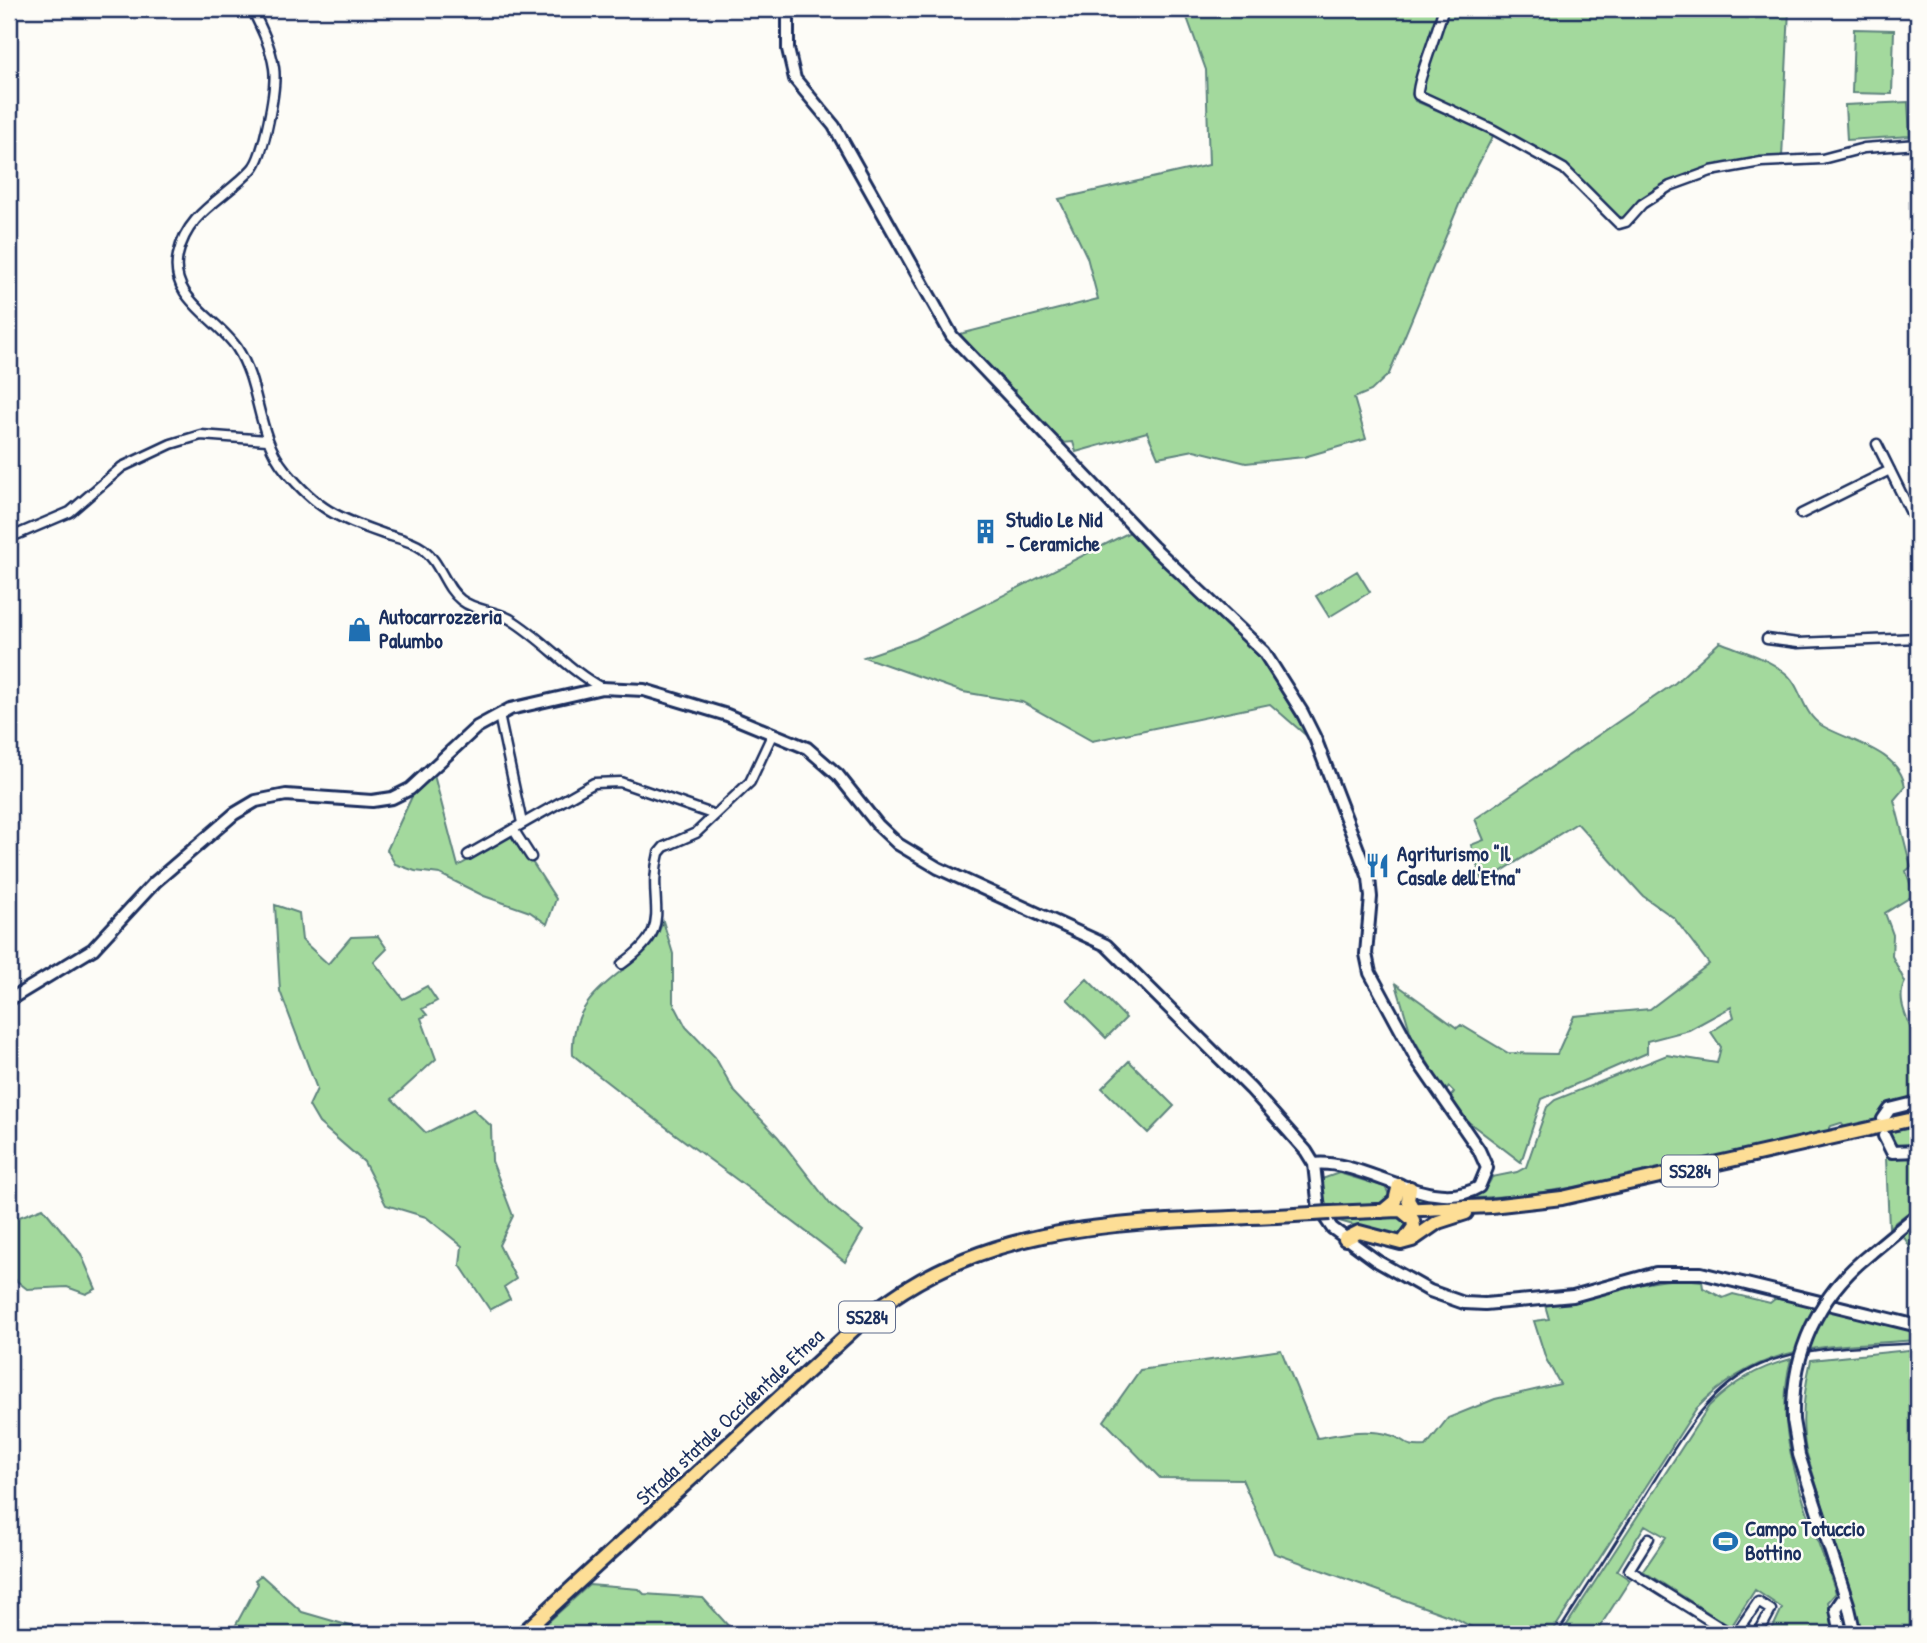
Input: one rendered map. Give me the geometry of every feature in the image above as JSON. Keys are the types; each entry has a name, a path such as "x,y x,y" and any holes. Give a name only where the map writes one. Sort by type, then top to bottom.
{"main road":[{"path":"1885,1127 1918,1119"},
{"name":"SS284","path":"1383,1211 1491,1206 1604,1190 1885,1127"},
{"path":"1401,1243 1409,1237 1414,1227 1407,1210 1405,1186"},
{"path":"1383,1211 1395,1201 1405,1186"},
{"path":"1345,1239 1359,1232 1401,1243 1412,1240 1447,1218 1491,1206"},
{"name":"Strada statale Occidentale Etnea","path":"522,1634 867,1317 923,1278 1000,1244 1052,1232 1383,1211"}],"street":[{"path":"252,9 275,72 261,155 242,179 196,217 181,243 176,267 184,293 225,334 244,360 267,440 283,468 319,507 335,517 422,548 463,602 509,618 576,674 602,688"},
{"path":"788,9 788,49 795,79 834,126 951,337 1153,547 1264,652 1308,723 1369,877 1371,897 1366,954 1370,973 1418,1060 1479,1150 1487,1168 1483,1182 1466,1194 1405,1186 1334,1165 1314,1164"},
{"path":"1443,9 1435,44 1417,87 1418,95 1494,130 1564,169 1619,224 1626,222 1642,204 1670,186 1712,171 1761,162 1822,159 1864,148 1918,144"},
{"path":"9,537 70,512 122,467 171,444 201,435 267,440"},
{"path":"1877,444 1918,527"},
{"path":"1801,514 1890,470"},
{"path":"1767,639 1798,643 1918,638"},
{"path":"9,1000 79,958 103,940 155,882 245,806 286,794 372,801 392,798 410,789 464,737 499,715 523,705 602,688 634,689 662,694 773,733 820,757 898,844 938,868 1092,938 1118,954 1251,1089 1314,1164 1319,1209 1332,1228 1345,1239 1430,1291 1474,1305 1573,1296 1656,1273 1701,1273 1918,1326"},
{"path":"499,715 522,824"},
{"path":"622,964 645,946 657,925 653,898 659,853 664,847 696,833 750,782 773,733"},
{"path":"468,855 586,786 613,781 715,815"},
{"path":"513,829 531,857"},
{"path":"1918,1102 1890,1109 1885,1127 1892,1152 1918,1151"},
{"path":"1856,1633 1843,1603 1837,1574 1799,1455 1793,1420 1795,1376 1811,1326 1838,1283 1918,1214"},
{"path":"1650,1538 1629,1570 1716,1630 1733,1634 1758,1602 1771,1610 1758,1634"},
{"path":"1841,1634 1836,1616 1843,1603"}],"green space":[{"path":"1184,9 1440,9 1432,43 1412,94 1415,101 1494,134 1465,190 1389,374 1371,391 1354,398 1366,439 1304,457 1246,463 1194,450 1158,457 1147,432 1076,452 1073,442 1062,443 1016,398 1016,390 1010,390 956,335 1098,299 1087,257 1059,199 1209,165 1206,70"},
{"path":"1447,9 1789,9 1782,158 1692,175 1621,221 1566,166 1424,97 1420,88 1439,39"},
{"path":"1854,29 1894,30 1892,94 1852,93"},
{"path":"1908,102 1910,136 1847,140 1845,105"},
{"path":"1130,532 1262,659 1309,738 1270,704 1092,741 1022,702 963,692 864,657 916,639"},
{"path":"1357,571 1370,592 1329,617 1316,596"},
{"path":"1720,642 1761,658 1784,672 1795,684 1814,720 1883,755 1901,774 1905,787 1894,800 1911,867 1906,871 1914,895 1885,913 1893,935 1892,956 1905,982 1902,991 1903,1009 1918,1053 1918,1098 1886,1106 1882,1109 1879,1121 1845,1128 1841,1123 1831,1126 1827,1133 1603,1183 1523,1195 1417,1202 1417,1195 1449,1198 1470,1196 1479,1193 1492,1177 1517,1172 1526,1167 1547,1107 1555,1100 1667,1055 1717,1063 1721,1047 1711,1032 1734,1017 1731,1007 1689,1030 1647,1041 1647,1053 1542,1099 1521,1162 1458,1114 1449,1099 1454,1092 1449,1087 1445,1092 1411,1034 1396,984 1457,1028 1461,1025 1508,1053 1557,1054 1574,1016 1650,1009 1709,964 1674,918 1643,896 1577,823 1491,878 1482,879 1471,845 1484,840 1475,819 1675,683"},
{"path":"434,775 458,866 514,834 556,899 547,924 530,912 484,896 440,874 415,871 395,864 387,850 415,790"},
{"path":"275,905 299,913 302,940 328,964 351,937 378,936 387,949 374,962 403,999 427,986 437,1001 422,1009 427,1015 421,1018 436,1059 392,1099 426,1133 473,1109 491,1126 492,1161 513,1216 499,1245 516,1279 504,1287 510,1299 490,1310 460,1265 462,1246 426,1217 386,1205 364,1162 319,1123 309,1106 317,1089 280,991"},
{"path":"663,921 673,954 673,1002 686,1027 715,1057 734,1091 778,1137 830,1204 863,1231 845,1262 573,1055 574,1035 587,1004 598,991 651,945"},
{"path":"1087,979 1126,1018 1106,1038 1067,999"},
{"path":"1129,1061 1174,1106 1148,1133 1102,1088"},
{"path":"1918,1127 1918,1149 1896,1149 1886,1133"},
{"path":"1918,1154 1918,1205 1889,1227 1886,1158"},
{"path":"1339,1173 1385,1187 1390,1196 1381,1204 1323,1206 1322,1179"},
{"path":"43,1208 81,1254 96,1289 86,1294 67,1287 27,1289 13,1278 9,1283 9,1221"},
{"path":"1397,1217 1410,1226 1400,1238 1332,1219"},
{"path":"1918,1221 1918,1260 1902,1234"},
{"path":"1683,1279 1702,1281 1703,1288 1723,1298 1733,1294 1770,1303 1776,1298 1918,1330 1918,1340 1799,1351 1746,1370 1721,1387 1696,1409 1551,1634 1484,1634 1457,1619 1274,1553 1242,1479 1160,1478 1104,1421 1140,1370 1281,1350 1317,1438 1372,1432 1396,1437 1412,1446 1426,1446 1448,1418 1495,1399 1560,1384 1546,1359 1534,1321 1549,1319 1545,1305 1648,1283"},
{"path":"1918,1349 1918,1634 1862,1634 1806,1451 1803,1416 1811,1360"},
{"path":"1791,1359 1786,1389 1790,1448 1806,1507 1836,1593 1828,1602 1838,1634 1770,1634 1782,1608 1755,1590 1731,1627 1643,1571 1666,1537 1645,1525 1617,1571 1630,1580 1595,1634 1561,1634 1709,1406 1747,1377"},
{"path":"261,1575 302,1612 378,1634 231,1634 258,1584 255,1580"},
{"path":"589,1585 639,1589 644,1594 703,1598 731,1629 721,1634 535,1634"}],"railway":[{"path":"1557,1634 1689,1427 1704,1408 1739,1376 1760,1365 1797,1353 1918,1343"}],"place":[{"name":"Studio Le Nid - Ceramiche","path":"986,532"},
{"name":"Autocarrozzeria Palumbo","path":"359,629"},
{"name":"Agriturismo \"Il Casale dell'Etna\"","path":"1377,866"},
{"name":"Campo Totuccio Bottino","path":"1725,1541"}]}
